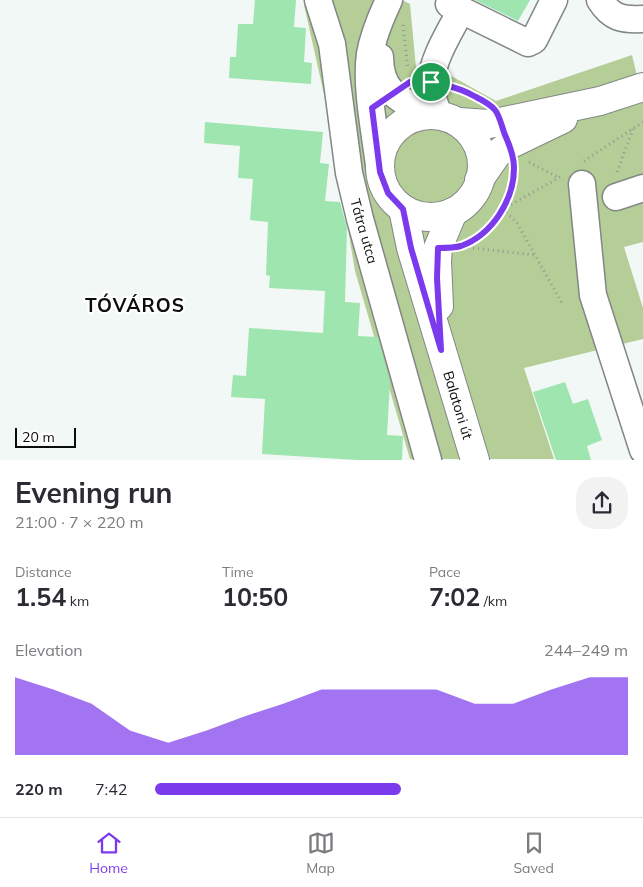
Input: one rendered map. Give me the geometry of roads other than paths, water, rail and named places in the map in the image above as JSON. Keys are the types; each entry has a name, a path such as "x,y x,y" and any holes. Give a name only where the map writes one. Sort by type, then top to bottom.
{"main road":[{"path":"507,140 489,124 442,117 407,120 390,134 382,151 380,172 388,193 403,209 411,213 434,217 444,216 453,212 472,196 479,180 507,140 600,101 643,87"},
{"path":"442,117 472,134 478,148 481,164 479,180"},
{"name":"Balatoni út","path":"403,209 411,248 475,460"},
{"name":"Balatoni út","path":"441,350 438,248 453,212"}],"street":[{"name":"Tátra utca","path":"318,0 332,44 349,173 360,219 428,460"},
{"path":"442,117 434,101 431,82 436,60 456,5 528,44 534,40 554,0"},
{"path":"600,0 612,16 643,19"},
{"path":"380,172 369,77 370,54 376,32 396,9"},
{"path":"376,32 380,52 380,70 386,87 404,101 442,117"},
{"path":"582,184 594,294 643,450"}],"district":[{"name":"TÓVÁROS","path":"135,305"}]}
